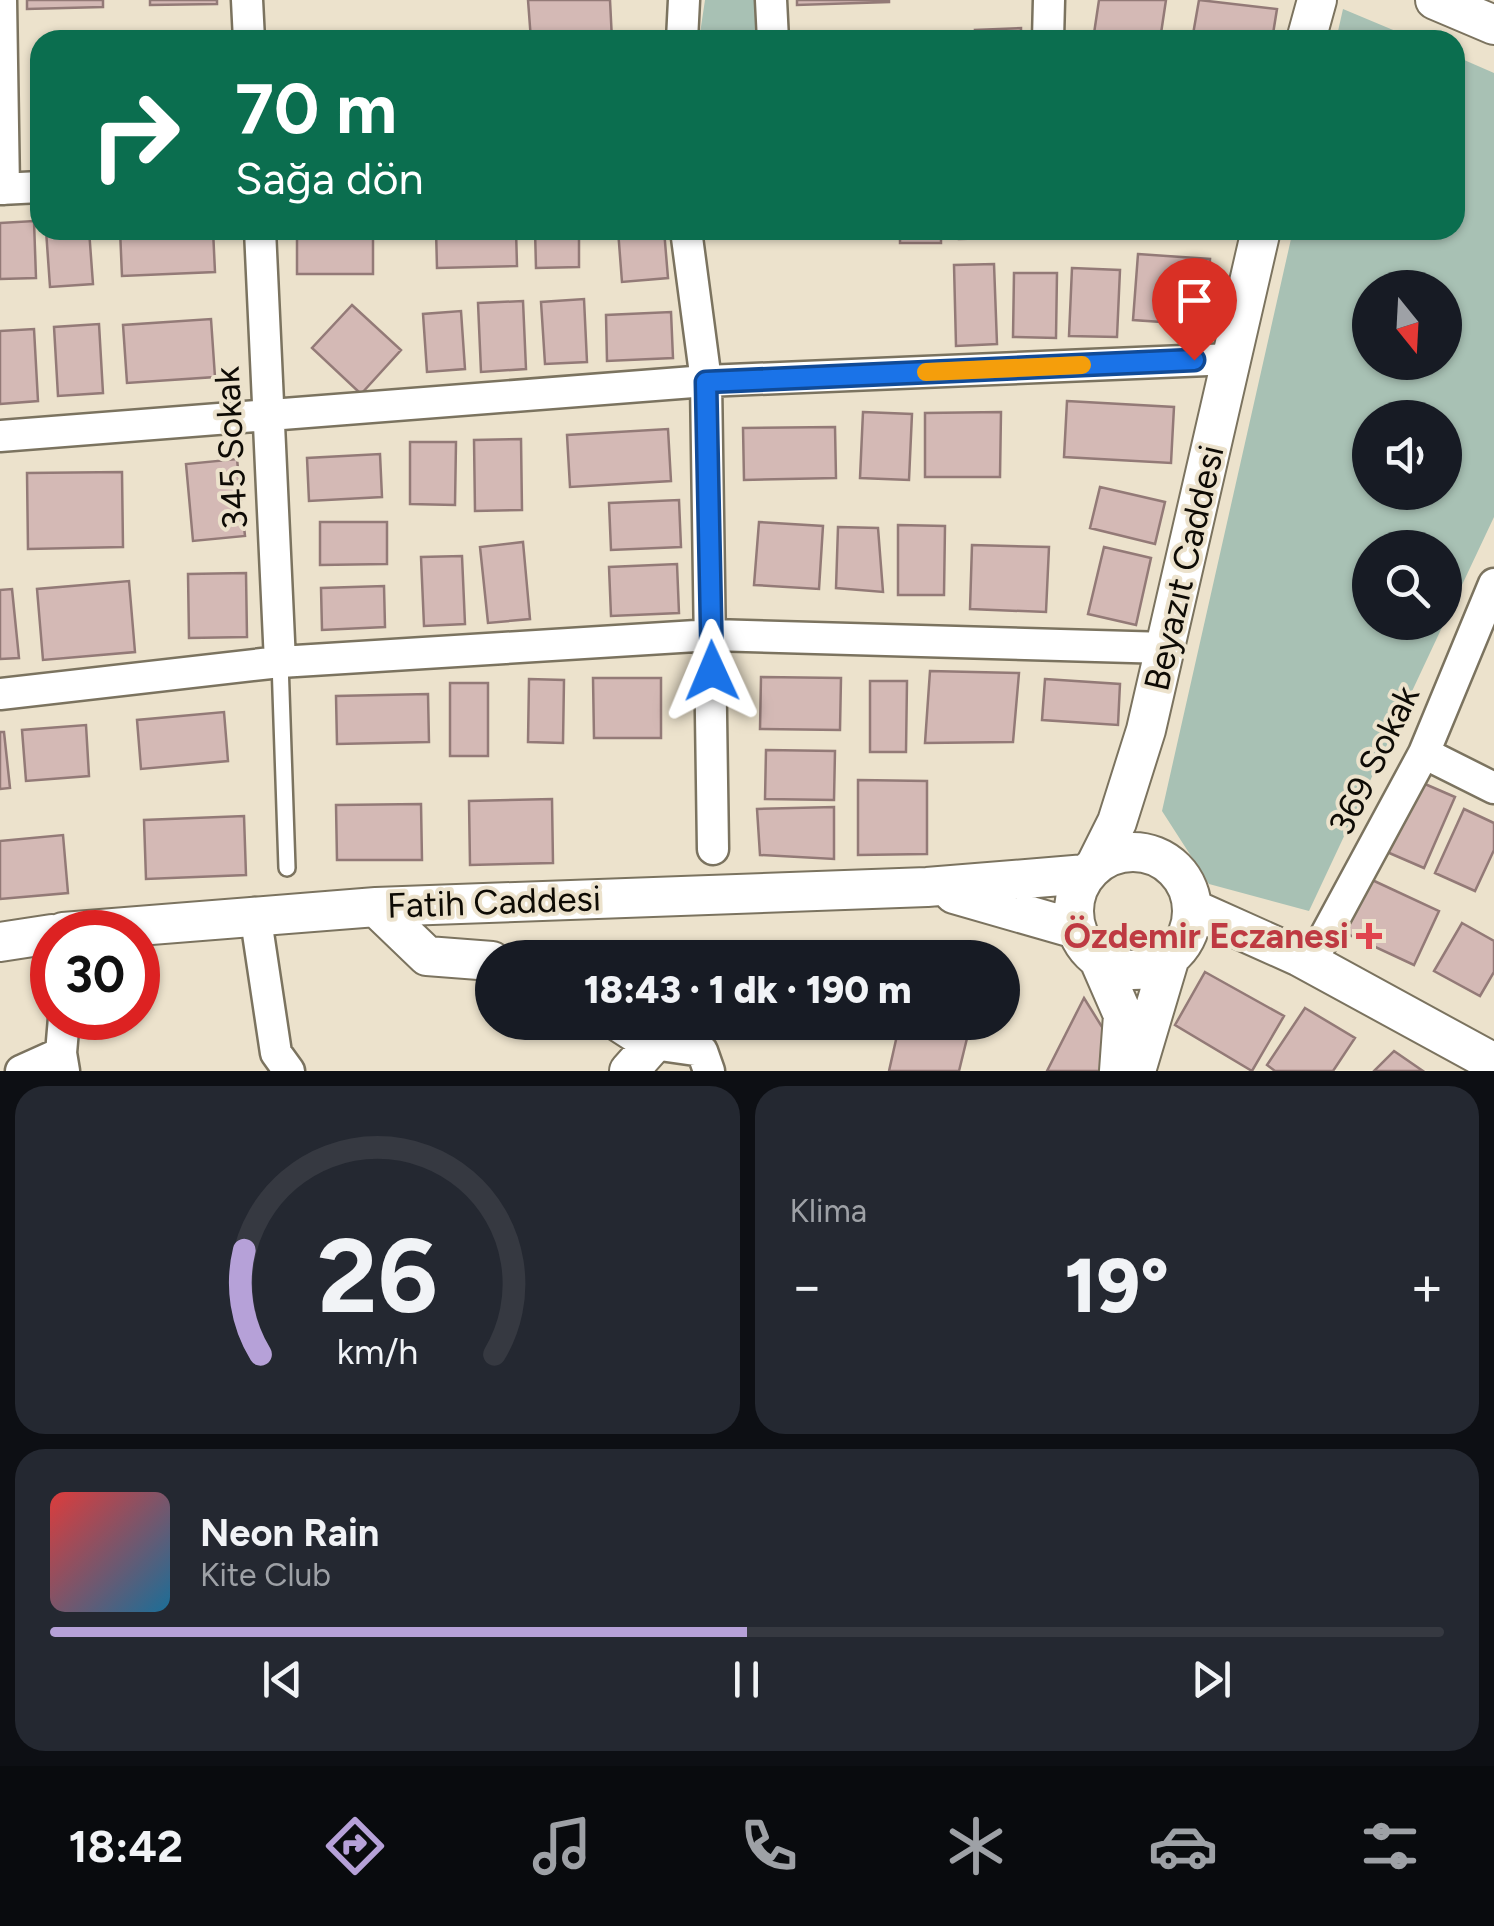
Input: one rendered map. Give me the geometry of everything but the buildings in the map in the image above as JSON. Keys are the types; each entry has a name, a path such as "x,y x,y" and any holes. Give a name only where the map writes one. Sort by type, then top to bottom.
{"street":[{"path":"1,0 2,189 30,188"},
{"path":"247,0 248,30"},
{"path":"682,30 684,0"},
{"path":"771,0 772,30"},
{"path":"1048,30 1049,0"},
{"path":"1309,30 1317,0"},
{"path":"1436,0 1494,25"},
{"name":"345 Sokak","path":"260,240 280,662"},
{"path":"687,240 706,382 713,848"},
{"name":"Beyazıt Caddesi","path":"1146,730 1259,240"},
{"path":"0,436 706,382 1232,359"},
{"name":"369 Sokak","path":"1310,964 1424,753 1494,584"},
{"path":"0,694 280,662 712,635 1167,648"},
{"path":"1119,1071 1122,1015 1099,960 1076,929 1076,891 1117,822 1146,730"},
{"path":"1136,1071 1184,932 1178,871 1152,840 1142,809 1146,730"},
{"path":"1424,753 1494,788"},
{"name":"Fatih Caddesi","path":"160,923 376,906 927,887 1091,869 1122,852 1142,852 1178,871"},
{"name":"Fatih Caddesi","path":"927,887 1076,929"},
{"path":"376,906 426,956 475,960"},
{"path":"255,914 276,1054 289,1071"},
{"path":"1184,932 1310,964 1494,1063"},
{"path":"1099,960 1118,969 1138,970 1184,932"},
{"path":"1184,932 1350,988"},
{"path":"0,942 30,937"},
{"path":"641,1057 702,1050 709,1071"},
{"path":"21,1071 63,1062"}],"lane":[{"path":"280,662 286,868"}],"green space":[{"path":"705,0 761,0 762,30 700,30"},
{"path":"1343,9 1393,30 1338,30"},
{"path":"1465,60 1494,73 1494,517 1462,585 1462,530 1352,530 1352,640 1436,640 1309,911 1209,884 1162,811 1291,240 1465,240"}],"slow traffic":[{"path":"926,372 1082,365"}],"place":[{"name":"Özdemir Eczanesi","path":"1369,936"}],"route":[{"path":"712,671 706,382 1194,360"}]}
